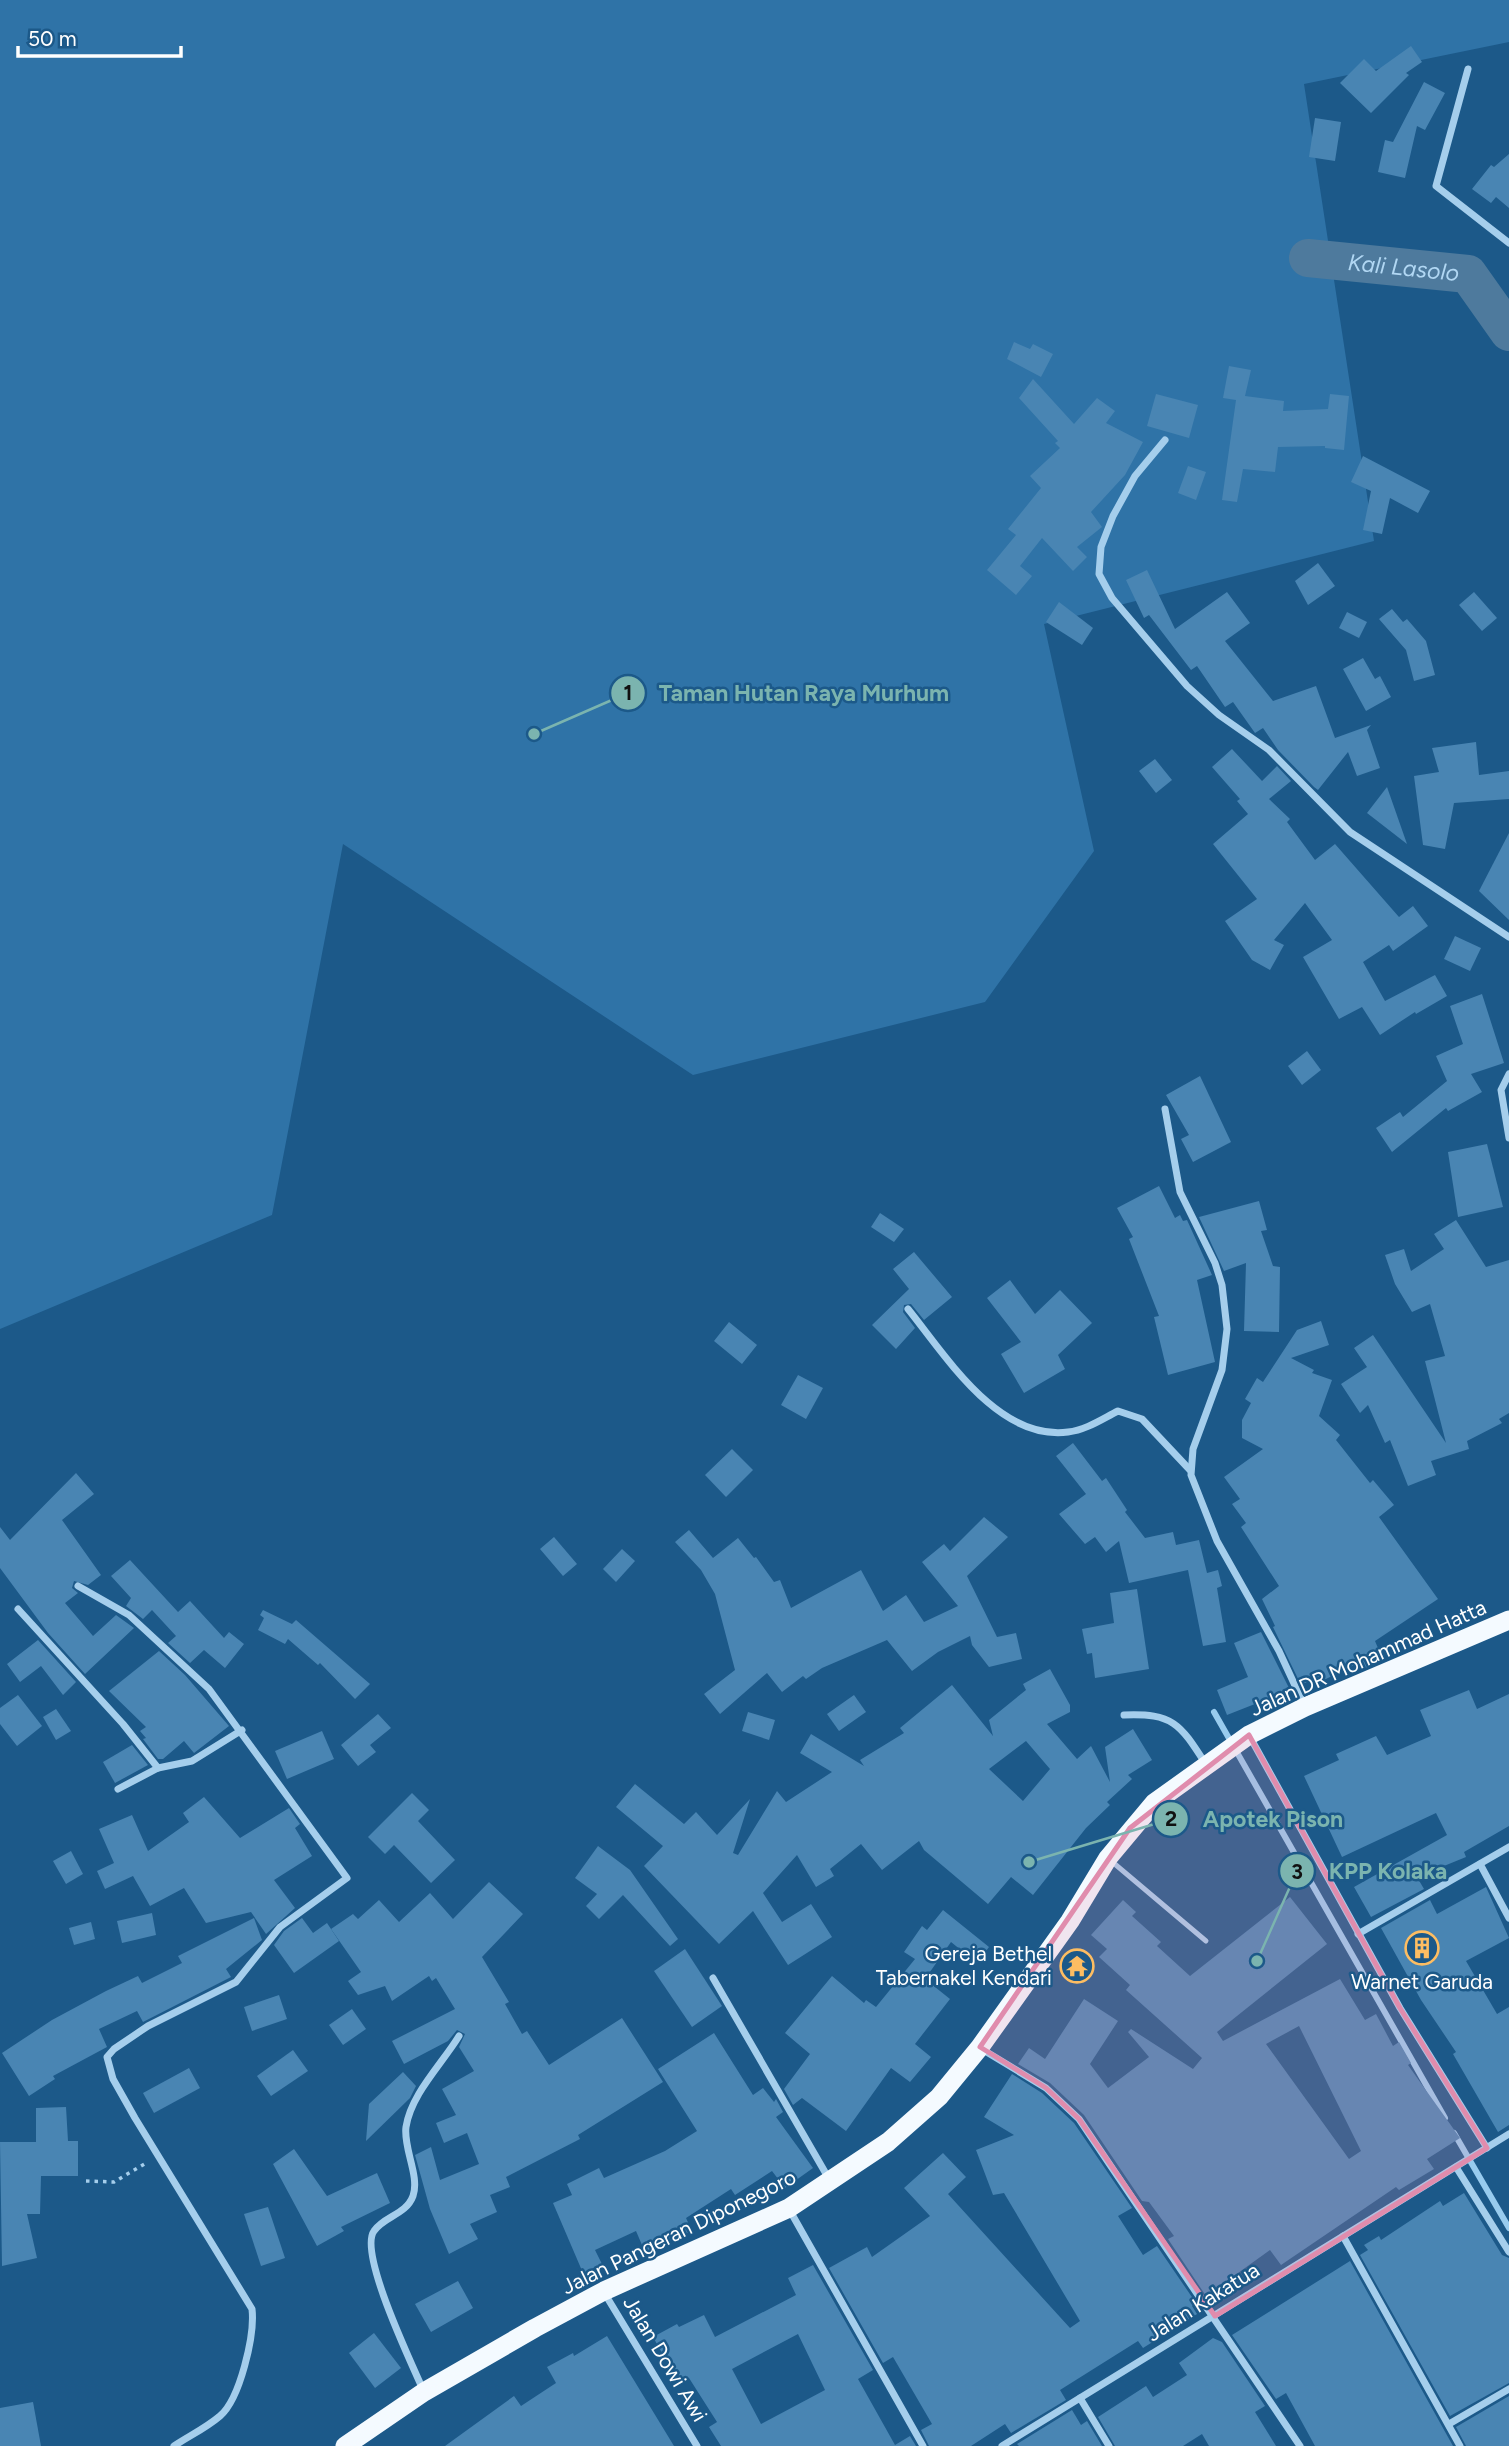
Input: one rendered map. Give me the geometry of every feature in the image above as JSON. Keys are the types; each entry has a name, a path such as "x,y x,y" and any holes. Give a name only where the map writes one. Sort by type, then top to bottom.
{"highway":[{"name":"Jalan DR Mohammad Hatta","path":"1247,1736 1305,1707 1509,1620"},
{"name":"Jalan Pangeran Diponegoro","path":"345,2446 424,2392 604,2291 789,2208 832,2182 888,2142 939,2097 980,2047 1070,1921 1108,1858 1154,1803 1247,1736"}],"street":[{"path":"1468,69 1436,186 1509,243"},
{"path":"1165,440 1146,459 1135,476 1113,516 1101,547 1099,574 1112,598 1187,686 1219,715 1269,750 1350,832 1509,937"},
{"path":"1509,1074 1502,1090 1509,1138"},
{"path":"1164,1109 1180,1192 1215,1263 1222,1285 1227,1329 1222,1370 1193,1449 1190,1470"},
{"path":"908,1309 946,1357 1002,1416 1041,1431 1068,1432 1091,1425 1118,1411 1142,1419 1190,1470 1217,1541 1279,1651 1305,1707"},
{"path":"78,1586 129,1615 152,1633 209,1689 342,1868 347,1880 280,1927 236,1982 148,2025 109,2053 106,2060 113,2079 154,2150 247,2297 253,2315 253,2330 233,2399 219,2417 174,2446"},
{"path":"18,1609 123,1724 158,1768"},
{"path":"1124,1714 1145,1714 1175,1721 1212,1759"},
{"path":"118,1789 158,1768 192,1761 242,1730"},
{"path":"1247,1736 1358,1934 1487,2148"},
{"path":"1358,1934 1509,1847"},
{"path":"1480,1864 1509,1918"},
{"path":"713,1978 832,2182"},
{"path":"424,2392 377,2278 372,2237 376,2229 407,2206 414,2194 405,2129 416,2100 459,2036"},
{"path":"980,2047 1067,2105 1215,2316 1300,2446"},
{"name":"Jalan Kakatua","path":"1002,2446 1509,2134"},
{"path":"1459,2166 1509,2252"},
{"path":"789,2208 923,2446"},
{"path":"1343,2236 1460,2446"},
{"name":"Jalan Dowi Awi","path":"604,2291 697,2446"},
{"path":"1449,2424 1509,2389"},
{"path":"1080,2398 1110,2446"}],"lane":[{"path":"1108,1858 1206,1941"}],"path":[{"path":"86,2181 114,2182 145,2165 154,2150"}],"highlighted area":[{"path":"1249,1735 1400,2008 1487,2148 1215,2316 1079,2119 1046,2088 980,2047 1130,1828"}],"shaded area":[{"path":"0,0 1509,0 1509,42 1304,84 1374,541 1044,624 1094,851 985,1002 693,1075 343,844 272,1215 0,1329"}],"building":[{"path":"1411,46 1422,62 1406,73 1409,75 1371,113 1340,83 1364,59 1376,71"},
{"path":"1424,82 1445,93 1425,130 1417,126 1405,178 1378,172 1385,140 1393,142"},
{"path":"1315,118 1341,122 1335,161 1309,157"},
{"path":"1509,154 1509,208 1496,197 1491,203 1472,189 1491,165 1494,167"},
{"path":"1014,342 1030,349 1033,344 1053,354 1041,377 1007,359"},
{"path":"1229,366 1251,370 1245,396 1284,401 1283,411 1328,409 1330,394 1349,396 1344,450 1325,446 1278,447 1275,472 1243,469 1237,502 1222,500 1236,400 1223,398"},
{"path":"1033,379 1074,424 1097,398 1115,411 1106,423 1143,442 1125,475 1091,512 1102,527 1077,547 1087,557 1073,571 1042,538 1020,566 1032,576 1016,595 987,570 1016,535 1008,529 1041,488 1030,476 1060,448 1055,443 1058,441 1019,398"},
{"path":"1156,394 1198,405 1189,438 1147,426"},
{"path":"1363,456 1430,491 1418,513 1390,498 1382,534 1363,530 1371,491 1351,482"},
{"path":"1188,466 1206,472 1196,500 1178,493"},
{"path":"1318,563 1335,586 1308,605 1295,581"},
{"path":"1147,570 1175,629 1227,592 1250,623 1225,641 1273,701 1316,686 1335,738 1371,725 1367,730 1380,768 1357,776 1348,752 1318,790 1314,787 1278,750 1263,728 1255,733 1233,702 1225,707 1197,666 1191,670 1149,615 1144,618 1126,580"},
{"path":"1474,592 1497,618 1482,631 1459,605"},
{"path":"1059,602 1093,628 1082,645 1046,622"},
{"path":"1392,609 1403,622 1407,619 1426,641 1435,675 1414,681 1406,650 1379,619"},
{"path":"1347,612 1367,622 1359,638 1339,628"},
{"path":"1363,658 1375,679 1380,676 1391,697 1366,711 1343,669"},
{"path":"1476,742 1479,775 1509,771 1509,799 1454,803 1445,849 1423,845 1414,776 1439,772 1432,748"},
{"path":"1232,749 1262,781 1277,766 1291,781 1269,799 1290,819 1287,822 1315,860 1335,844 1399,917 1413,906 1428,926 1393,951 1389,945 1363,962 1385,1001 1435,975 1447,996 1416,1014 1415,1012 1380,1035 1362,1007 1339,1019 1303,957 1332,940 1305,903 1274,940 1284,945 1270,970 1252,960 1225,921 1257,899 1213,844 1248,814 1237,801 1240,799 1212,767"},
{"path":"1155,759 1172,780 1156,793 1139,771"},
{"path":"1387,787 1407,844 1367,813"},
{"path":"1509,833 1509,920 1479,891"},
{"path":"1455,936 1481,948 1470,971 1444,959"},
{"path":"1482,994 1504,1063 1471,1074 1482,1092 1448,1111 1446,1108 1392,1152 1376,1128 1400,1112 1403,1117 1447,1081 1436,1056 1463,1044 1450,1006"},
{"path":"1307,1051 1321,1070 1302,1085 1288,1066"},
{"path":"1200,1076 1231,1142 1193,1162 1181,1139 1189,1135 1166,1095"},
{"path":"1487,1144 1503,1207 1458,1217 1448,1152"},
{"path":"1159,1186 1175,1218 1180,1215 1183,1221 1187,1220 1212,1275 1197,1280 1215,1362 1168,1375 1154,1317 1159,1316 1129,1239 1133,1237 1117,1208"},
{"path":"1259,1201 1267,1230 1261,1231 1273,1266 1280,1267 1279,1332 1244,1331 1246,1263 1224,1271 1199,1217"},
{"path":"880,1213 904,1229 894,1242 871,1227"},
{"path":"1456,1220 1486,1267 1509,1260 1509,1413 1499,1419 1502,1423 1467,1441 1469,1449 1431,1461 1436,1475 1408,1486 1390,1440 1385,1443 1368,1405 1360,1413 1341,1384 1367,1367 1354,1348 1373,1335 1446,1443 1425,1361 1445,1356 1430,1304 1412,1312 1395,1284 1385,1255 1404,1249 1411,1271 1444,1249 1434,1234"},
{"path":"914,1252 952,1297 924,1320 911,1304 904,1305 903,1312 915,1328 896,1349 872,1325 909,1289 893,1269"},
{"path":"1010,1280 1035,1314 1060,1290 1092,1323 1058,1355 1065,1369 1024,1393 1001,1354 1021,1342 987,1298"},
{"path":"1321,1321 1329,1345 1291,1358 1314,1370 1312,1373 1332,1380 1319,1416 1340,1435 1336,1440 1370,1483 1373,1480 1394,1505 1379,1517 1438,1599 1375,1641 1383,1660 1365,1668 1362,1661 1312,1686 1309,1681 1301,1685 1273,1627 1275,1626 1262,1599 1279,1586 1241,1527 1246,1523 1232,1504 1240,1499 1224,1477 1263,1449 1242,1438 1242,1420 1251,1403 1245,1399 1257,1378 1263,1382 1297,1330"},
{"path":"729,1322 757,1345 742,1364 714,1341"},
{"path":"798,1375 823,1388 806,1419 781,1405"},
{"path":"1073,1443 1102,1481 1106,1478 1127,1510 1125,1512 1145,1538 1173,1532 1176,1545 1199,1540 1207,1573 1218,1570 1222,1586 1217,1588 1226,1642 1203,1646 1188,1570 1129,1583 1119,1541 1106,1552 1095,1537 1085,1544 1059,1514 1086,1494 1056,1456"},
{"path":"732,1449 753,1470 726,1497 705,1475"},
{"path":"76,1473 94,1494 62,1520 101,1575 88,1585 74,1581 72,1588 78,1593 65,1603 93,1636 116,1615 134,1628 85,1674 48,1633 0,1568 0,1527 10,1540"},
{"path":"984,1517 1008,1537 967,1576 997,1637 1016,1633 1022,1659 989,1667 972,1645 970,1636 938,1652 912,1671 887,1640 822,1668 806,1679 803,1676 782,1692 767,1673 720,1714 704,1694 735,1670 715,1594 701,1570 675,1542 689,1530 713,1558 738,1538 774,1582 780,1580 791,1608 861,1570 883,1611 906,1595 924,1622 958,1606 922,1562 944,1544 950,1551"},
{"path":"554,1537 577,1564 563,1576 540,1549"},
{"path":"622,1549 635,1561 616,1582 603,1569"},
{"path":"130,1560 178,1612 190,1601 224,1638 229,1632 244,1644 225,1668 204,1650 190,1663 168,1643 176,1636 152,1610 143,1619 126,1606 131,1598 111,1576"},
{"path":"1137,1589 1149,1669 1095,1678 1092,1653 1087,1654 1082,1629 1114,1623 1110,1593"},
{"path":"263,1610 292,1624 296,1620 370,1684 355,1699 320,1663 318,1665 288,1639 285,1644 258,1630 264,1618 260,1615"},
{"path":"1261,1632 1290,1690 1227,1715 1217,1690 1248,1677 1234,1643"},
{"path":"38,1640 76,1682 63,1695 41,1666 20,1682 7,1664"},
{"path":"159,1651 185,1675 229,1726 194,1753 184,1741 163,1759 158,1759 143,1739 146,1738 140,1731 146,1727 109,1691"},
{"path":"1050,1669 1070,1705 1070,1712 1047,1724 1077,1759 1091,1746 1110,1782 1105,1747 1133,1729 1152,1760 1128,1775 1132,1779 1107,1802 1110,1805 1086,1828 1033,1895 1011,1877 988,1904 924,1850 919,1841 882,1870 861,1844 830,1869 834,1876 816,1887 797,1855 763,1893 782,1922 811,1904 832,1937 788,1965 753,1911 719,1944 644,1866 663,1846 616,1807 635,1784 684,1824 696,1812 717,1835 750,1799 733,1853 738,1855 777,1791 786,1802 832,1772 800,1753 811,1734 864,1766 860,1760 904,1733 900,1728 952,1685 993,1736 989,1720 1026,1690 1023,1684","holes":["1026,1741 1050,1769 1023,1801 989,1769"]},
{"path":"1469,1690 1477,1709 1509,1694 1509,1826 1464,1852 1466,1857 1417,1877 1424,1889 1371,1917 1354,1887 1447,1835 1436,1813 1342,1857 1304,1776 1339,1760 1336,1754 1376,1736 1387,1755 1431,1736 1420,1710"},
{"path":"18,1695 42,1726 17,1746 0,1724 0,1708"},
{"path":"854,1695 866,1712 839,1731 827,1714"},
{"path":"56,1709 71,1731 56,1740 43,1717"},
{"path":"748,1712 775,1720 769,1740 742,1731"},
{"path":"378,1714 391,1728 370,1745 376,1752 358,1766 341,1745"},
{"path":"322,1731 334,1759 287,1779 275,1751"},
{"path":"132,1745 148,1765 115,1783 103,1762"},
{"path":"412,1793 429,1810 418,1821 455,1860 431,1883 394,1845 385,1854 368,1837"},
{"path":"204,1797 240,1838 289,1808 300,1824 295,1828 312,1856 274,1880 295,1908 266,1934 251,1912 206,1923 184,1888 150,1906 133,1876 105,1889 97,1871 114,1863 99,1829 132,1815 148,1851 189,1822 183,1813"},
{"path":"598,1846 630,1870 678,1939 670,1946 623,1895 599,1919 586,1906 597,1894 575,1878"},
{"path":"71,1851 83,1874 66,1884 53,1861"},
{"path":"489,1882 523,1914 482,1957 509,2002 505,2004 522,2034 527,2031 549,2065 622,2018 663,2082 578,2135 580,2139 506,2177 510,2187 490,2195 497,2212 470,2224 478,2239 449,2254 430,2209 415,2155 431,2147 440,2180 479,2164 467,2133 444,2143 436,2123 456,2115 442,2089 474,2071 459,2047 465,2034 457,2030 448,2041 404,2064 392,2041 455,2009 436,1978 432,1981 429,1976 392,2001 385,1986 358,1995 348,1981 361,1972 331,1929 353,1914 358,1919 379,1900 399,1922 430,1893 453,1919"},
{"path":"1486,1887 1509,1938 1466,1961 1497,2014 1509,2007 1509,2125 1498,2132 1453,2054 1456,2052 1421,2000 1381,1928 1430,1900 1437,1914"},
{"path":"1290,1897 1327,1944 1217,2032 1223,2041 1340,1979 1365,2020 1376,2014 1393,2046 1399,2042 1411,2063 1408,2065 1460,2138 1427,2159 1434,2169 1399,2190 1396,2187 1281,2265 1270,2250 1206,2296 1168,2239 1174,2236 1149,2202 1142,2201 1084,2115 1050,2083 1018,2064 1029,2048 1045,2059 1084,1999 1118,2021 1090,2064 1108,2088 1149,2057 1128,2032 1131,2029 1193,2069 1202,2058 1126,1990 1130,1985 1099,1957 1107,1949 1091,1935 1123,1900 1136,1912 1132,1916 1161,1942 1157,1946 1190,1976","holes":["1299,2026 1361,2151 1349,2159 1266,2044"]},
{"path":"943,1910 989,1947 977,1963 951,1942 925,1979 950,1999 915,2044 931,2057 910,2082 891,2068 846,2131 802,2098 793,2105 784,2089 810,2054 785,2033 832,1976 864,2003 866,2000 876,2007 915,1959 904,1952 922,1926 927,1930"},
{"path":"152,1913 156,1935 122,1943 117,1921"},
{"path":"254,1918 262,1940 226,1969 231,1977 143,2022 137,2011 99,2029 107,2047 53,2076 55,2079 29,2096 2,2053 52,2020 106,1991 138,1976 142,1983 182,1963 178,1956"},
{"path":"302,1918 313,1933 327,1923 339,1941 294,1973 274,1945 284,1931"},
{"path":"91,1922 95,1939 74,1945 69,1928"},
{"path":"685,1949 722,2006 692,2027 654,1971"},
{"path":"279,1995 287,2019 252,2031 244,2007"},
{"path":"352,2009 366,2029 343,2045 329,2025"},
{"path":"714,2033 753,2095 763,2088 774,2102 776,2099 783,2112 776,2117 813,2168 785,2188 772,2171 735,2195 731,2189 686,2218 692,2231 645,2252 636,2231 595,2250 602,2264 583,2273 553,2203 572,2195 567,2184 599,2168 604,2178 665,2151 697,2131 658,2069"},
{"path":"293,2050 308,2071 271,2096 257,2076"},
{"path":"189,2068 200,2088 154,2113 143,2093"},
{"path":"403,2072 416,2086 410,2098 366,2141 369,2104"},
{"path":"1012,2074 1042,2093 1074,2123 1132,2208 1118,2216 1143,2255 1157,2246 1196,2303 1192,2306 1197,2314 1143,2348 1138,2341 1060,2390 1066,2400 1011,2433 1005,2424 971,2446 929,2446 921,2430 932,2424 893,2357 883,2363 829,2268 867,2247 872,2257 930,2216 904,2188 943,2153 966,2177 948,2194 1070,2328 1080,2321 1004,2193 993,2195 976,2150 1014,2135 984,2117"},
{"path":"66,2107 68,2141 78,2141 78,2176 41,2176 40,2214 27,2214 37,2258 2,2266 0,2142 36,2142 36,2108"},
{"path":"294,2149 327,2196 377,2173 390,2203 341,2227 344,2231 317,2246 273,2164"},
{"path":"1464,2193 1502,2255 1509,2258 1509,2383 1450,2416 1360,2255 1368,2250 1364,2245 1379,2236 1381,2240 1440,2201 1443,2206"},
{"path":"268,2207 285,2258 261,2266 244,2214"},
{"path":"1350,2261 1453,2446 1315,2446 1286,2393 1276,2399 1232,2335"},
{"path":"813,2265 873,2370 858,2379 895,2445 910,2436 916,2446 721,2446 709,2427 717,2422 689,2378 679,2383 653,2337 677,2324 679,2327 704,2315 715,2337 796,2295 788,2278","holes":["798,2334 825,2390 761,2424 732,2369"]},
{"path":"458,2281 473,2308 431,2332 415,2304"},
{"path":"374,2333 401,2368 375,2388 349,2353"},
{"path":"607,2336 674,2446 445,2446 514,2396 521,2406 556,2383 547,2367 573,2353 574,2356"},
{"path":"1213,2338 1222,2342 1265,2406 1255,2412 1276,2446 1209,2446 1202,2434 1183,2446 1115,2446 1098,2417 1146,2386 1153,2397 1187,2375 1179,2363"},
{"path":"1509,2396 1509,2446 1466,2446 1456,2427"},
{"path":"33,2402 41,2446 0,2446 0,2408"},
{"path":"1072,2410 1081,2425 1087,2421 1102,2446 1017,2444"}],"waterway":[{"name":"Kali Lasolo","path":"1308,258 1468,274 1509,332"},
{"path":"1214,1712 1445,2118"},
{"path":"1454,2133 1509,2228"}],"place":[{"name":"Taman Hutan Raya Murhum","path":"534,734"},
{"name":"Apotek Pison","path":"1029,1862"},
{"name":"Warnet Garuda","path":"1422,1948"},
{"name":"KPP Kolaka","path":"1257,1961"},
{"name":"Gereja Bethel Tabernakel Kendari","path":"1077,1966"}]}
